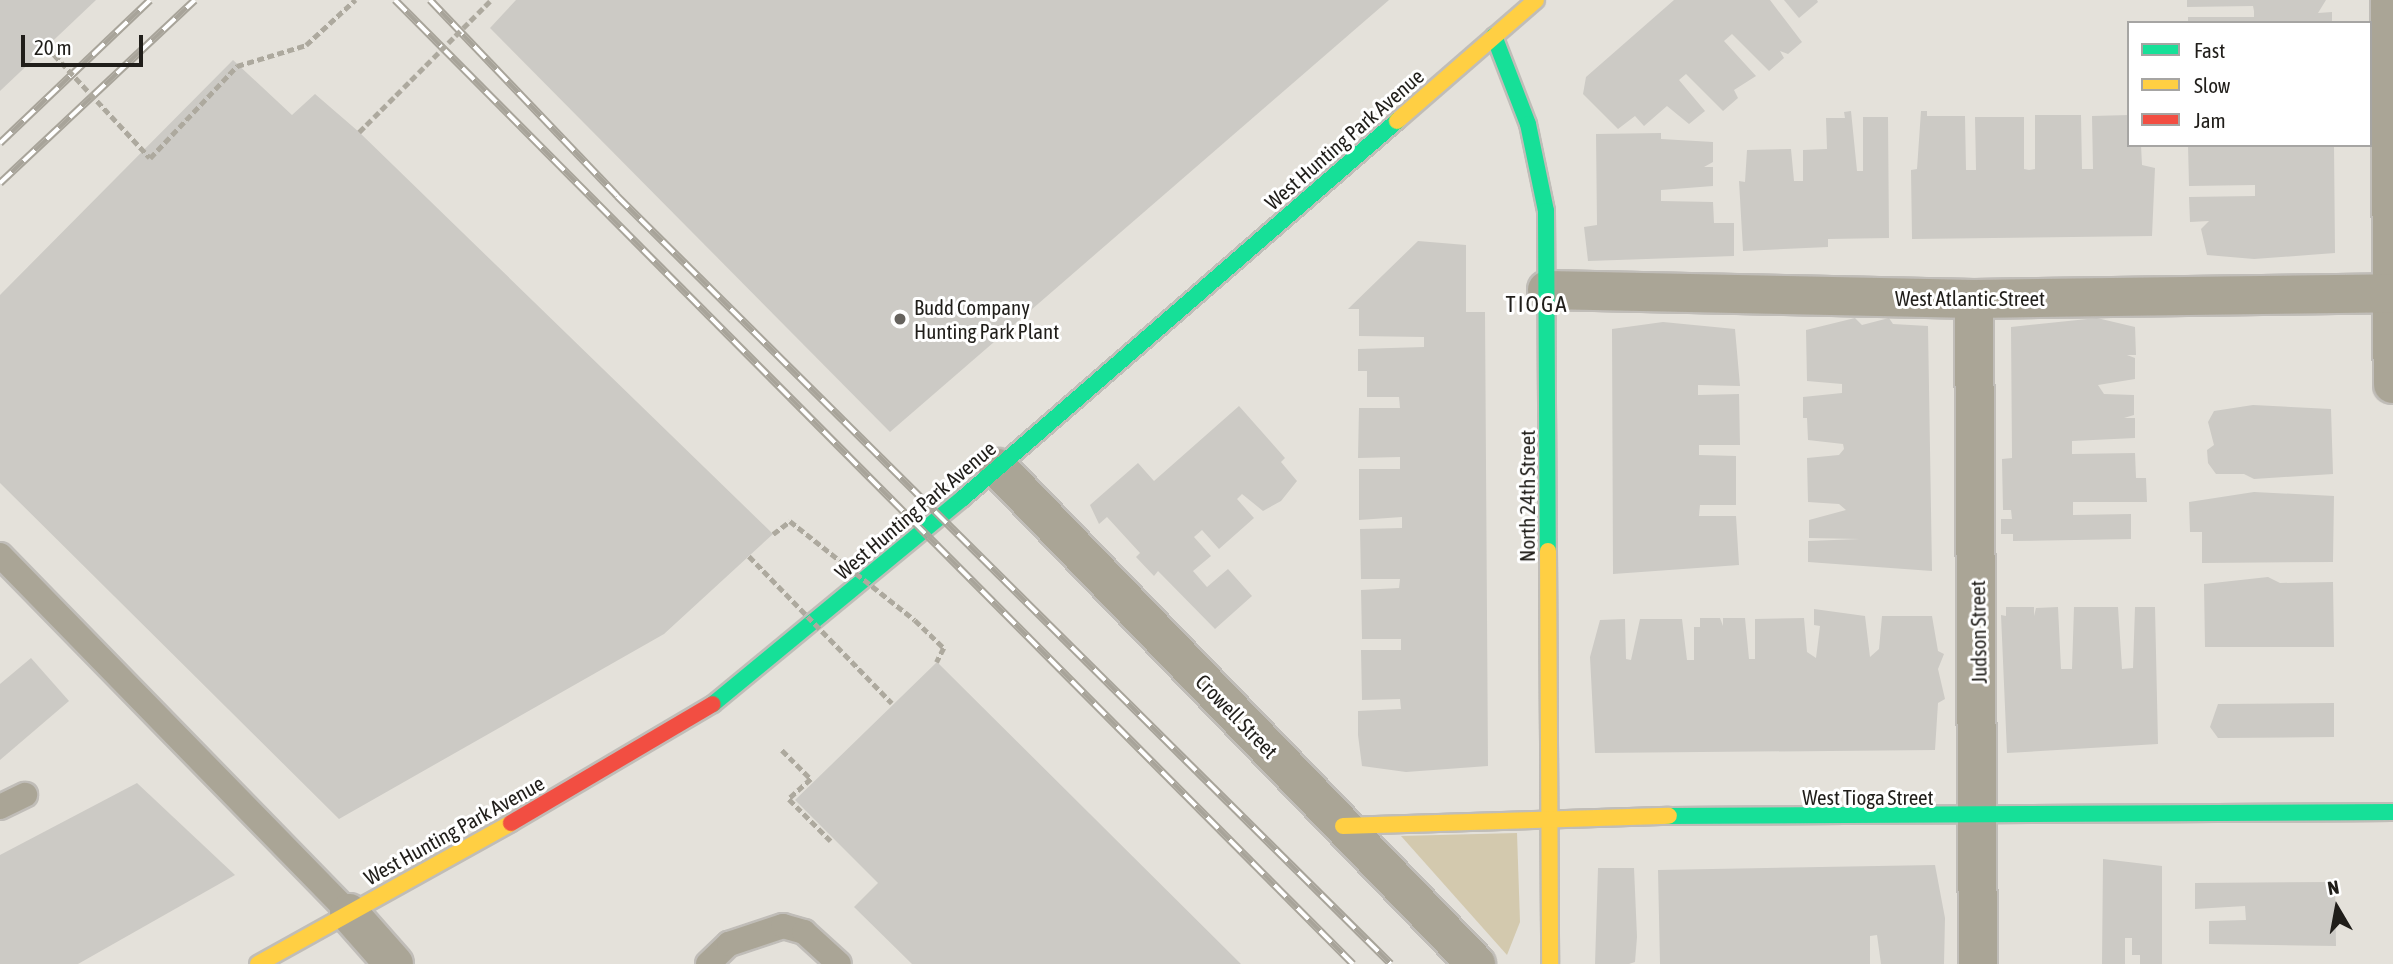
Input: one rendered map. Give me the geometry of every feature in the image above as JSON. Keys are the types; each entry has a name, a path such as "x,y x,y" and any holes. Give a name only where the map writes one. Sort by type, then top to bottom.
{"street":[{"name":"West Hunting Park Avenue","path":"258,964 678,728 998,468 1536,0"},
{"path":"2390,0 2393,384"},
{"name":"North 24th Street","path":"1494,36 1528,124 1543,183 1547,290 1550,964"},
{"name":"West Atlantic Street","path":"1547,290 1973,299 2393,293"},
{"name":"Judson Street","path":"1973,299 1980,818 1978,964"},
{"name":"Crowell Street","path":"998,468 1476,964"},
{"name":"West Tioga Street","path":"1343,826 1549,817 1980,818 2393,812"},
{"path":"349,913 394,964"}],"lane":[{"path":"0,555 349,913"},
{"path":"0,807 25,795"},
{"path":"708,964 729,944 783,926 804,932 839,964"}],"path":[{"path":"47,47 150,158 237,66 306,45 355,0"},
{"path":"359,132 491,0"},
{"path":"773,534 790,521 915,620 944,648 937,662"},
{"path":"749,556 892,703"},
{"path":"782,750 811,779 789,799 831,841"}],"shaded area":[{"path":"1517,833 1520,922 1507,955 1401,836"}],"building":[{"path":"0,0 96,0 0,91"},
{"name":"Budd Company Hunting Park Plant","path":"516,0 1389,0 890,432 490,28"},
{"path":"1674,0 1770,0 1802,42 1788,54 1780,51 1784,58 1769,71 1732,34 1724,41 1756,76 1734,90 1738,98 1723,111 1686,74 1679,80 1705,111 1689,124 1667,106 1644,126 1635,116 1618,129 1583,94 1586,77"},
{"path":"1784,0 1817,0 1818,2 1799,18"},
{"path":"2187,0 2326,0 2318,13 2332,12 2332,21 2188,21 2188,17 2254,17 2254,11 2253,6 2187,7"},
{"path":"233,60 292,115 315,94 359,132 773,534 664,634 339,819 0,483 0,295"},
{"path":"1851,111 1857,171 1863,171 1863,117 1888,117 1889,238 1828,239 1828,247 1743,251 1739,181 1745,182 1747,150 1791,149 1794,181 1803,181 1803,150 1827,149 1826,118 1845,118 1844,112"},
{"path":"1921,111 1927,111 1927,116 1965,116 1966,170 1976,170 1975,117 2024,117 2024,169 2029,170 2035,169 2035,115 2081,115 2082,169 2093,169 2092,116 2127,115 2127,147 2141,147 2142,165 2155,168 2152,236 1912,239 1911,170 1917,169"},
{"path":"1661,133 1661,139 1713,142 1713,162 1704,167 1713,167 1713,186 1661,190 1661,201 1713,202 1714,223 1734,223 1734,256 1588,261 1584,227 1597,225 1596,134"},
{"path":"2188,147 2334,147 2335,253 2254,259 2207,255 2201,229 2209,221 2190,222 2189,197 2255,196 2255,185 2189,186"},
{"path":"1418,241 1466,245 1466,312 1485,312 1488,766 1406,772 1362,766 1358,735 1358,711 1401,709 1400,699 1362,700 1361,650 1401,650 1401,639 1362,639 1361,590 1399,588 1400,579 1361,579 1360,529 1402,528 1402,517 1359,520 1359,469 1400,469 1400,457 1358,458 1359,408 1400,408 1399,397 1367,397 1367,371 1358,371 1358,349 1424,347 1424,337 1359,336 1359,309 1348,309"},
{"path":"1855,318 1862,325 1889,318 1893,324 1928,326 1932,571 1808,562 1808,541 1860,539 1809,538 1809,520 1846,510 1839,504 1808,502 1807,458 1839,455 1844,449 1843,444 1808,440 1807,418 1803,418 1803,397 1842,393 1842,384 1807,381 1806,330"},
{"path":"2097,318 2135,327 2136,355 2127,355 2135,358 2135,379 2098,385 2104,394 2134,395 2134,415 2124,418 2135,418 2135,438 2072,441 2072,454 2135,453 2136,478 2146,478 2147,502 2073,502 2073,515 2131,514 2131,539 2013,541 2013,534 2001,534 2001,519 2012,519 2011,510 2003,510 2002,459 2012,458 2011,327"},
{"path":"1663,322 1735,329 1740,386 1698,385 1698,395 1739,394 1740,445 1699,445 1699,455 1736,456 1736,505 1700,505 1699,516 1736,516 1739,565 1613,574 1612,329"},
{"path":"2253,405 2331,409 2333,474 2254,479 2244,474 2216,474 2208,463 2207,450 2214,445 2208,422 2214,411"},
{"path":"1239,406 1285,458 1281,462 1297,481 1281,501 1263,511 1242,494 1237,499 1254,518 1219,549 1202,530 1194,537 1211,556 1193,571 1207,587 1228,569 1252,596 1215,629 1158,571 1154,576 1136,557 1140,553 1107,517 1099,524 1090,505 1138,463 1154,481"},
{"path":"2254,492 2334,496 2333,562 2202,563 2202,532 2190,532 2189,502"},
{"path":"2268,577 2280,583 2333,582 2334,647 2205,647 2204,584"},
{"path":"2006,607 2034,607 2034,616 2036,608 2058,607 2061,669 2072,669 2074,607 2118,607 2122,669 2133,668 2135,607 2155,607 2158,744 2007,753 2001,615 2006,616"},
{"path":"1814,609 1865,616 1870,657 1879,649 1882,616 1932,616 1938,651 1944,654 1938,669 1945,699 1938,703 1935,750 1595,753 1590,657 1600,620 1625,619 1626,659 1631,660 1640,619 1682,619 1687,660 1694,660 1694,627 1700,627 1700,618 1720,618 1723,626 1723,618 1745,618 1749,659 1755,659 1755,619 1804,618 1807,652 1816,658 1820,626 1814,625"},
{"path":"31,658 69,701 0,760 0,684"},
{"path":"937,662 1241,964 912,964 854,907 878,883 795,800"},
{"path":"2334,703 2334,737 2218,738 2210,727 2218,704"},
{"path":"137,783 235,875 78,964 0,964 0,855"},
{"path":"2103,859 2162,866 2162,964 2140,964 2140,955 2132,955 2132,938 2125,938 2125,964 2102,964"},
{"path":"1935,865 1945,918 1944,964 1881,964 1877,935 1870,936 1870,964 1660,964 1658,870"},
{"path":"1598,868 1634,868 1637,937 1635,962 1595,964"},
{"path":"2335,882 2336,946 2209,944 2209,921 2246,920 2245,906 2195,909 2195,883"}],"railway":[{"path":"0,143 150,0"},
{"path":"0,183 195,0"},
{"path":"395,0 1353,964"},
{"path":"430,0 617,196 1391,964"}],"traffic: fast":[{"path":"1494,36 1528,124 1546,211 1548,551"},
{"path":"713,704 963,498 1397,121"},
{"path":"1669,816 2393,812"}],"traffic: slow":[{"path":"1397,121 1536,0"},
{"path":"1548,551 1550,964"},
{"path":"1343,826 1669,816"},
{"path":"258,964 511,823"}],"traffic: jam":[{"path":"511,823 713,704"}],"place":[{"name":"Budd Company Hunting Park Plant","path":"900,319"}],"district":[{"name":"TIOGA","path":"1537,304"}]}
